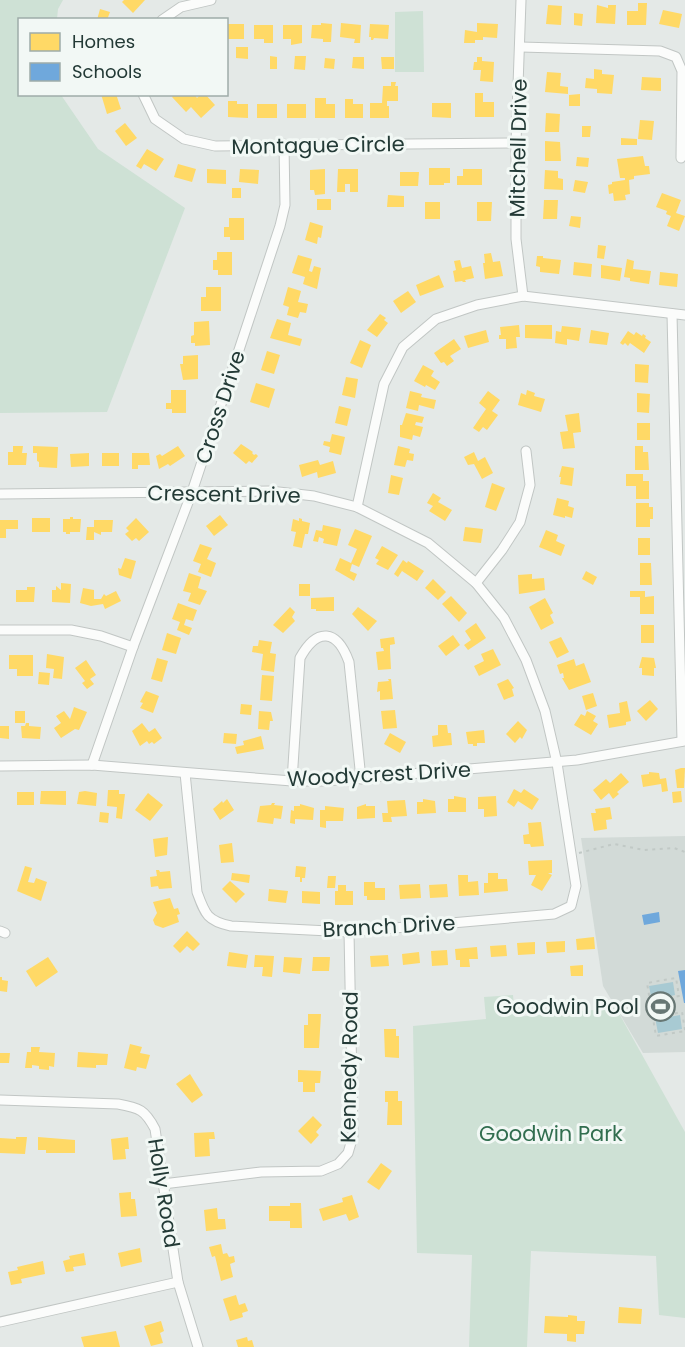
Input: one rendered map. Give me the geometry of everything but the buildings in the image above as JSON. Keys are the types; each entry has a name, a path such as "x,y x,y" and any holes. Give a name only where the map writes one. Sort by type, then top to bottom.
{"street":[{"path":"165,18 181,7 211,0"},
{"name":"Mitchell Drive","path":"521,0 516,143 516,239 523,296"},
{"path":"520,48 660,51 676,57 682,71 681,158"},
{"name":"Montague Circle","path":"144,96 154,119 184,140 215,146 516,143"},
{"name":"Cross Drive","path":"92,765 133,647 192,492 280,226 285,205 284,144"},
{"path":"357,507 384,384 403,347 436,319 477,305 523,296 685,315"},
{"path":"672,314 683,741"},
{"path":"476,583 520,522 530,485 526,451"},
{"name":"Crescent Drive","path":"0,494 270,491 314,496 357,507 428,543 476,583 504,618 526,660 545,711 557,762"},
{"path":"0,630 71,630 101,636 133,647"},
{"path":"292,781 300,658 308,645 317,637 330,636 343,645 349,662 361,779"},
{"name":"Woodycrest Drive","path":"0,766 92,765 292,781 361,779 557,762 683,741"},
{"name":"Branch Drive","path":"185,773 198,892 203,909 215,923 231,926 349,932 554,914 571,906 576,886 557,762"},
{"name":"Kennedy Road","path":"163,1184 261,1172 321,1171 338,1164 348,1153 353,1136 349,932"},
{"name":"Holly Road","path":"0,1100 118,1104 136,1107 147,1114 155,1129 178,1282 198,1347"},
{"path":"0,1322 178,1282"}],"path":[{"path":"570,854 584,853 614,844 644,849 674,848 685,852"},
{"path":"676,978 679,996 669,998 672,1014 682,1012 685,1031 656,1036 647,983 676,978"}],"shaded area":[{"path":"685,836 685,1052 643,1053 603,986 581,838"}],"green space":[{"path":"0,0 63,0 58,9 57,18 18,18 18,96 62,96 98,149 185,208 107,412 0,413"},
{"path":"423,11 424,72 395,72 395,12"},
{"name":"Goodwin Park","path":"513,995 515,1017 616,1008 685,1132 685,1318 659,1315 656,1256 531,1251 527,1347 469,1347 472,1255 417,1253 413,1026 486,1019 484,997"}],"water":[{"name":"Goodwin Pool","path":"673,982 675,995 666,997 669,1017 680,1015 682,1029 658,1033 649,986"}],"place":[{"name":"Goodwin Pool","path":"660,1006"}]}
